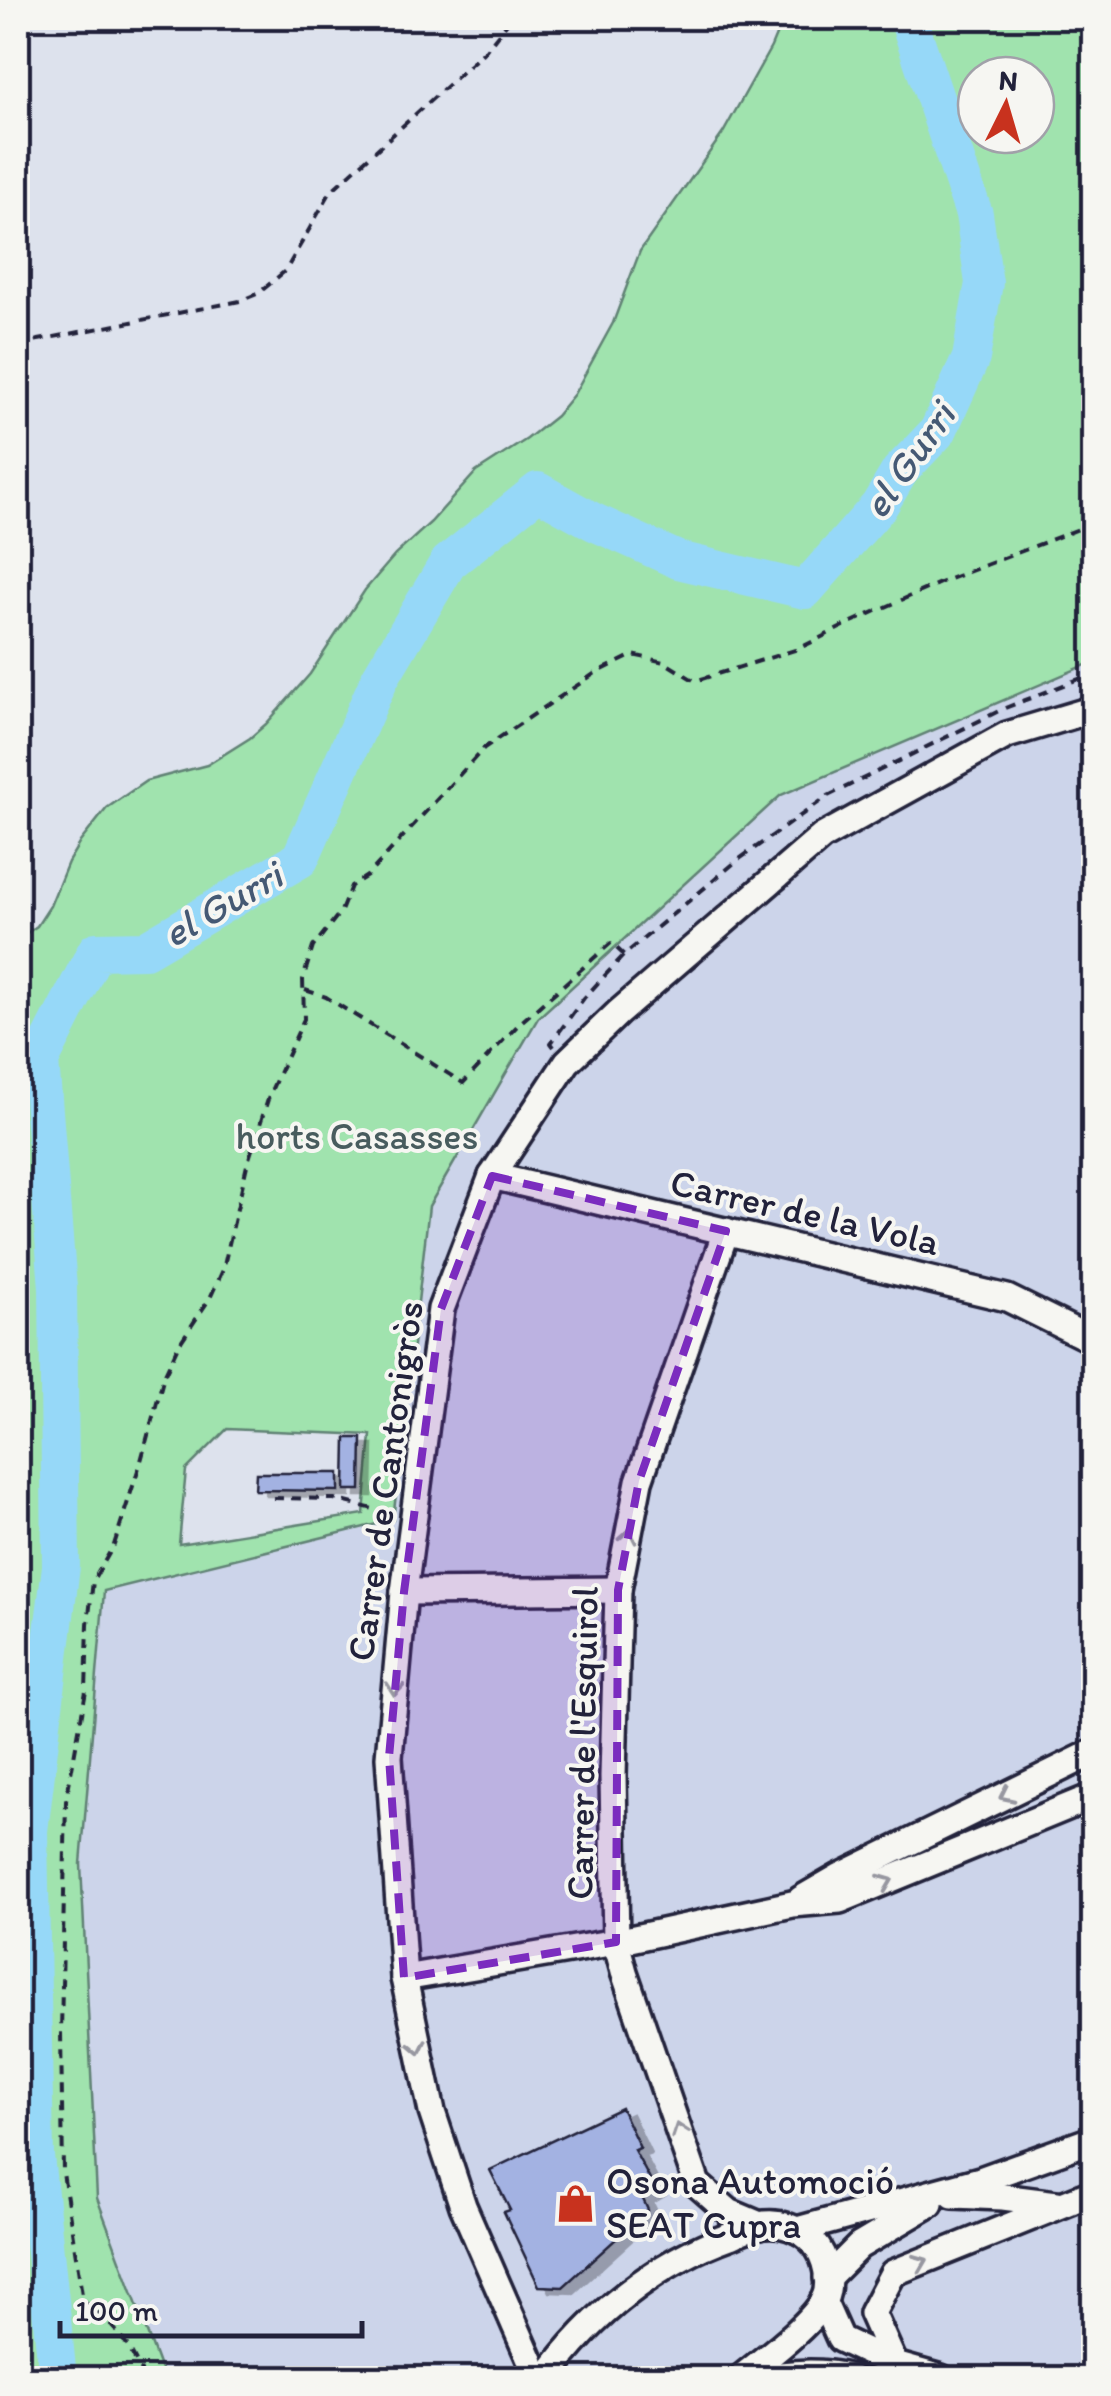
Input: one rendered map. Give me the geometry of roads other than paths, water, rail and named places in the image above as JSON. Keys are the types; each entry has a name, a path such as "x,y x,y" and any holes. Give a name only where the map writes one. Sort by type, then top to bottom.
{"street":[{"name":"Carrer de Cantonigròs","path":"533,2378 531,2362 463,2206 432,2112 404,1978 389,1757 404,1592 442,1309 492,1176 567,1062 618,1013 822,837 1007,735 1094,708"},
{"name":"Carrer de la Vola","path":"492,1176 1007,1298 1094,1341"},
{"name":"Carrer de l'Esquirol","path":"726,1231 639,1481 618,1590 612,1776 616,1942 697,2184 729,2212 760,2225"},
{"path":"404,1592 618,1590"},
{"path":"792,1904 1094,1752"},
{"path":"404,1978 616,1942 792,1904 840,1900 1094,1796"},
{"path":"797,2230 980,2180 1094,2139"},
{"path":"741,2378 806,2322 859,2246 917,2210 980,2180"},
{"path":"948,2195 1083,2198"},
{"path":"895,2365 872,2313 893,2273 1083,2198"},
{"path":"546,2378 600,2316 642,2280 702,2246 760,2225 797,2230 818,2247 826,2267 825,2290 840,2339 895,2365 941,2378"},
{"path":"758,2378 803,2373 851,2378"}],"waterway":[{"name":"el Gurri","path":"58,2378 35,2156 29,1831 61,1566 58,1288 40,1061 96,951 145,950 300,859 380,678 448,563 538,491 594,522 678,560 805,590 879,506 900,471 938,431 971,358 984,283 974,214 908,18"},
{"path":"18,1058 40,1061"}],"place":[{"name":"Osona Automoció SEAT Cupra","path":"576,2203"}],"park label":[{"name":"horts Casasses","path":"357,1136"}]}
